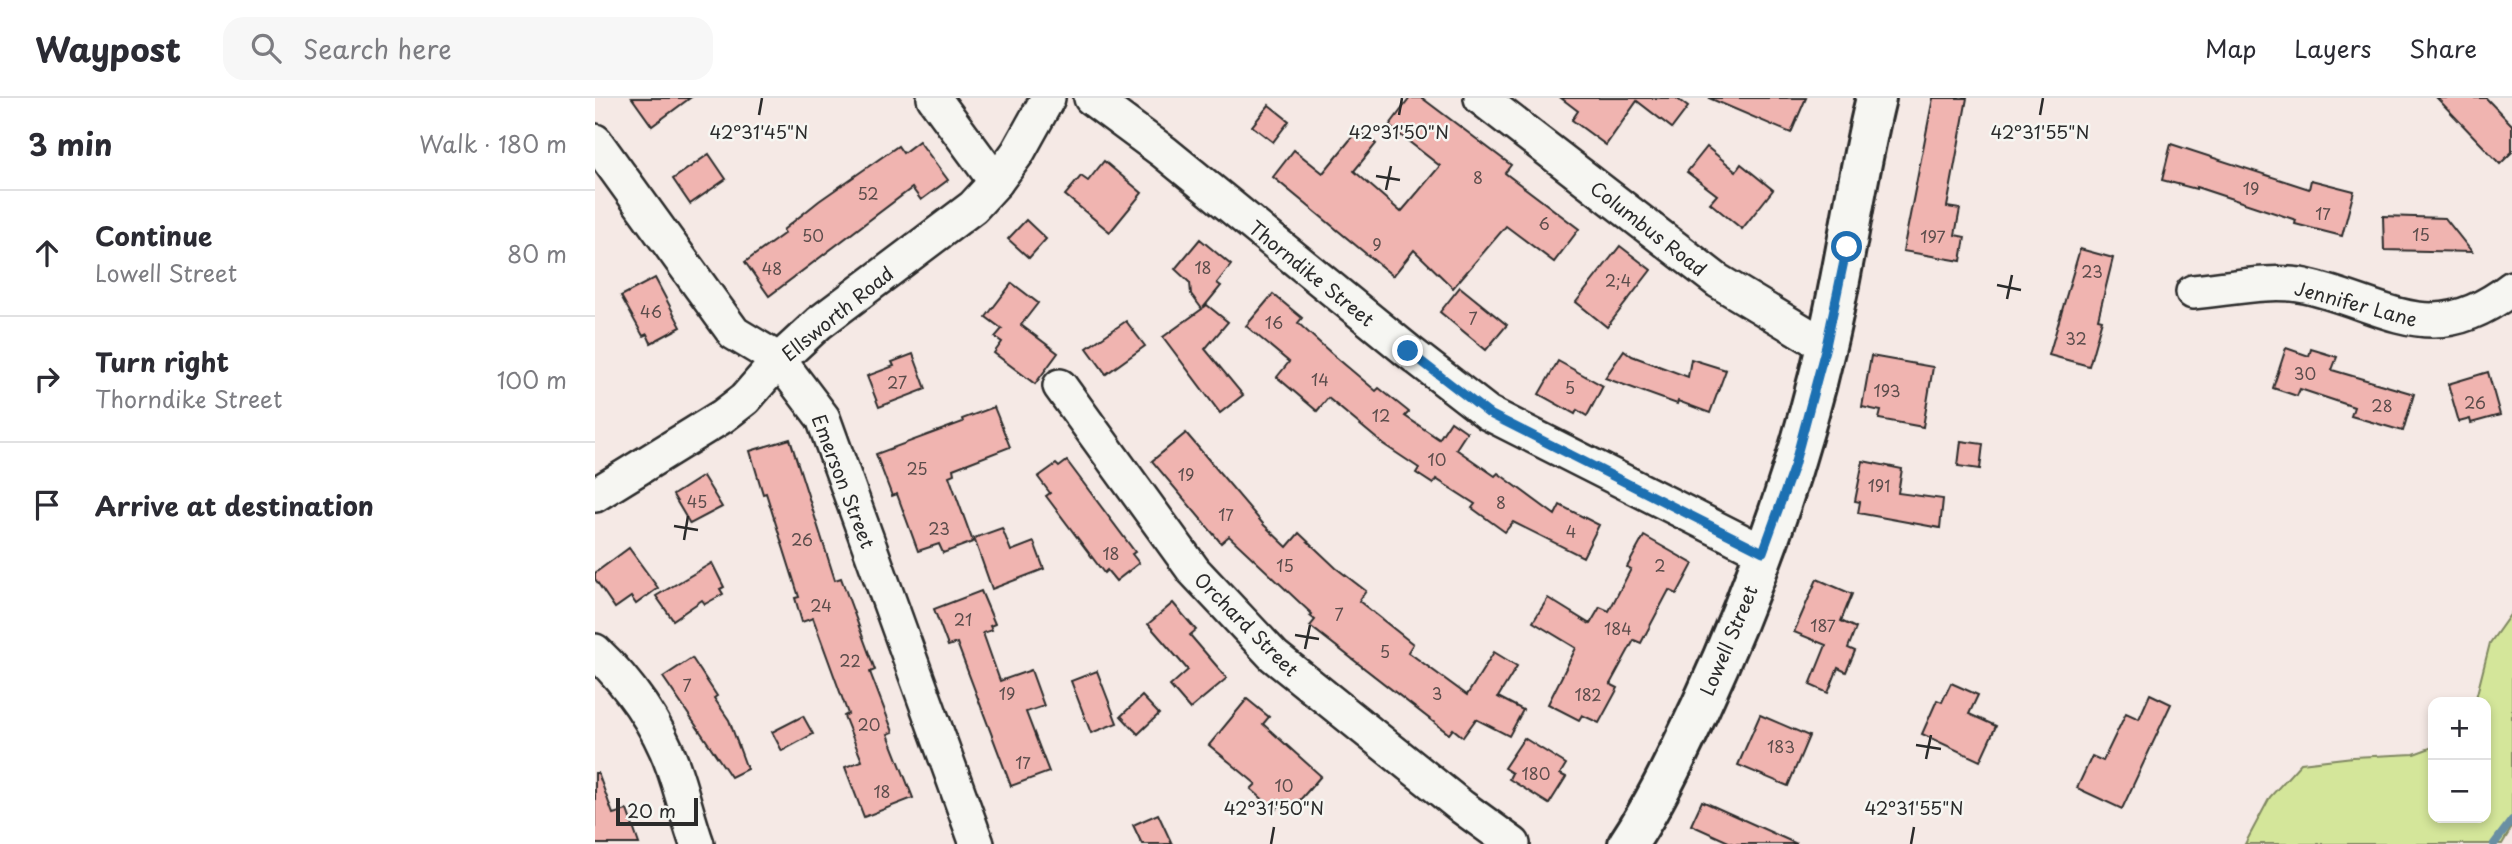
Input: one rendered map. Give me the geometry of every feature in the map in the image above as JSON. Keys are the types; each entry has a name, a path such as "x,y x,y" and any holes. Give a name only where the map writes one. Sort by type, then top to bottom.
{"main road":[{"name":"Lowell Street","path":"1628,844 1679,751 1725,652 1794,466 1826,346 1847,247 1861,160 1876,98"}],"street":[{"path":"934,98 996,182"},
{"name":"Ellsworth Road","path":"595,495 723,416 745,399 779,360 818,323 973,207 1018,152 1048,98"},
{"name":"Thorndike Street","path":"1091,98 1164,152 1488,413 1763,552"},
{"name":"Columbus Road","path":"1481,98 1718,281 1826,346"},
{"name":"Emerson Street","path":"595,141 734,333 779,360 823,418 978,844"},
{"name":"Jennifer Lane","path":"2193,292 2279,284 2304,286 2429,322 2455,319 2480,309 2512,288"},
{"name":"Orchard Street","path":"1060,386 1194,572 1274,656 1462,807 1513,844"},
{"path":"595,651 610,665 646,713 673,766 681,800 697,844"}],"green space":[{"path":"2512,612 2512,827 2502,844 2245,844 2270,797 2301,763 2414,754 2428,749 2428,823 2491,823 2491,697 2476,697 2490,643"}],"building":[{"path":"632,98 690,98 652,126"},
{"path":"1410,98 1422,98 1511,165 1505,173 1579,229 1554,262 1506,226 1453,288 1414,250 1393,276 1273,177 1294,150 1323,173 1358,130 1376,144 1354,171 1401,212 1440,166 1389,126"},
{"path":"1561,98 1676,98 1688,107 1672,128 1637,101 1606,145 1572,120 1578,111"},
{"path":"1709,98 1806,98 1791,133"},
{"path":"1933,98 1967,98 1947,207 1960,209 1955,235 1965,237 1961,261 1903,251"},
{"path":"2437,98 2486,98 2512,125 2512,152 2500,164"},
{"path":"1269,105 1289,121 1273,142 1252,126"},
{"path":"919,141 948,180 921,200 912,188 769,296 745,262 785,233 783,230 819,201 862,171 898,146 903,153"},
{"path":"2171,144 2309,189 2311,180 2354,191 2342,236 2295,224 2296,220 2196,187 2162,180"},
{"path":"1707,147 1736,171 1741,164 1773,190 1742,229 1710,203 1717,195 1687,172"},
{"path":"709,154 726,179 690,204 673,179"},
{"path":"1104,161 1142,193 1110,232 1065,195 1081,176 1088,181"},
{"path":"2383,216 2445,218 2472,252 2384,250"},
{"path":"1026,220 1046,239 1029,258 1008,239"},
{"path":"1200,239 1231,265 1217,283 1221,286 1203,308 1207,305 1228,322 1205,349 1243,395 1220,413 1163,337 1202,309 1191,294 1190,283 1175,269"},
{"path":"1620,246 1651,270 1607,327 1576,302"},
{"path":"2080,249 2113,258 2098,319 2102,320 2089,366 2049,355"},
{"path":"655,278 681,327 651,343 647,334 643,336 621,296"},
{"path":"1012,283 1038,303 1021,325 1058,353 1035,384 994,353 1002,342 995,337 1002,329 986,317"},
{"path":"1460,287 1507,325 1486,350 1440,312"},
{"path":"1273,294 1302,318 1298,323 1331,353 1376,391 1379,388 1409,412 1405,416 1439,439 1451,421 1467,432 1456,449 1495,476 1498,473 1555,515 1560,505 1599,525 1583,557 1513,522 1505,532 1472,508 1475,504 1436,479 1433,484 1416,473 1419,468 1383,444 1328,398 1317,411 1277,377 1289,362 1246,326"},
{"path":"1126,321 1145,346 1106,374 1087,348"},
{"path":"2286,348 2309,356 2311,349 2337,357 2332,370 2414,394 2403,431 2351,416 2354,407 2300,389 2297,396 2273,388"},
{"path":"1624,350 1632,356 1688,377 1691,359 1726,370 1710,413 1605,378"},
{"path":"913,354 926,389 879,407 867,376 894,366 892,362"},
{"path":"1871,356 1933,367 1923,427 1879,419 1881,411 1862,407"},
{"path":"1558,361 1603,386 1587,416 1577,410 1575,414 1539,394"},
{"path":"2488,372 2500,415 2471,423 2470,419 2459,422 2448,384"},
{"path":"994,407 1010,447 953,469 954,474 949,476 973,542 943,553 939,544 918,551 897,494 892,496 876,454 963,422 962,419"},
{"path":"1186,433 1264,525 1287,547 1299,533 1336,568 1366,591 1359,601 1413,644 1408,652 1467,695 1494,652 1517,666 1498,697 1523,710 1509,736 1476,719 1463,737 1453,729 1449,734 1310,626 1315,620 1310,616 1312,614 1229,536 1221,543 1152,461"},
{"path":"790,439 835,580 841,578 875,670 870,672 893,732 888,734 913,798 864,817 845,767 862,761 844,716 848,714 813,618 802,622 795,598 799,597 750,451"},
{"path":"1961,441 1983,444 1980,469 1958,466"},
{"path":"1067,461 1135,552 1132,554 1139,563 1116,581 1107,570 1104,573 1046,496 1050,493 1038,477 1056,464 1059,467"},
{"path":"1863,461 1902,469 1898,493 1943,499 1940,528 1858,513 1860,502 1855,501"},
{"path":"703,476 722,507 690,524 673,495"},
{"path":"1002,528 1011,551 1034,542 1044,569 992,589 974,538"},
{"path":"1644,536 1693,564 1677,594 1669,590 1641,643 1634,640 1610,684 1618,688 1599,723 1582,715 1579,720 1548,704 1576,648 1533,622 1548,598 1590,624 1600,607 1609,611 1631,569 1627,567"},
{"path":"629,548 658,588 636,604 631,597 615,608 595,579 595,573"},
{"path":"712,563 724,587 720,589 723,594 705,604 702,600 673,620 656,596"},
{"path":"1817,579 1852,594 1841,621 1856,628 1848,648 1855,651 1846,672 1838,668 1828,693 1810,685 1826,645 1794,632"},
{"path":"981,591 995,624 990,626 992,630 983,633 1000,681 1031,670 1044,706 1026,712 1049,772 1011,786 957,643 948,646 934,609"},
{"path":"1173,603 1196,630 1190,635 1227,678 1190,709 1170,686 1188,670 1148,624"},
{"path":"692,658 729,720 747,769 731,777 663,677"},
{"path":"1097,671 1117,723 1091,733 1071,681"},
{"path":"1951,683 1978,695 1969,714 1996,726 1980,761 1922,734 1937,700 1942,702"},
{"path":"2150,694 2171,704 2122,809 2077,788 2092,756 2103,761 2126,713 2139,719"},
{"path":"1142,696 1159,714 1138,734 1121,716"},
{"path":"1247,699 1269,717 1263,724 1321,776 1293,808 1284,800 1275,810 1251,789 1256,784 1209,745"},
{"path":"1760,715 1809,736 1788,786 1738,765"},
{"path":"803,716 813,734 782,751 772,732"},
{"path":"1524,738 1566,764 1560,774 1566,777 1549,804 1509,779 1512,773 1504,768"},
{"path":"595,773 598,773 613,814 627,810 639,844 595,844"},
{"path":"1702,801 1797,844 1733,844 1691,825"},
{"path":"1158,814 1172,844 1142,844 1133,825"}],"waterway":[{"path":"2494,844 2512,820"}],"route":[{"path":"1408,351 1488,413 1763,552 1794,466 1826,346 1847,247"}]}
